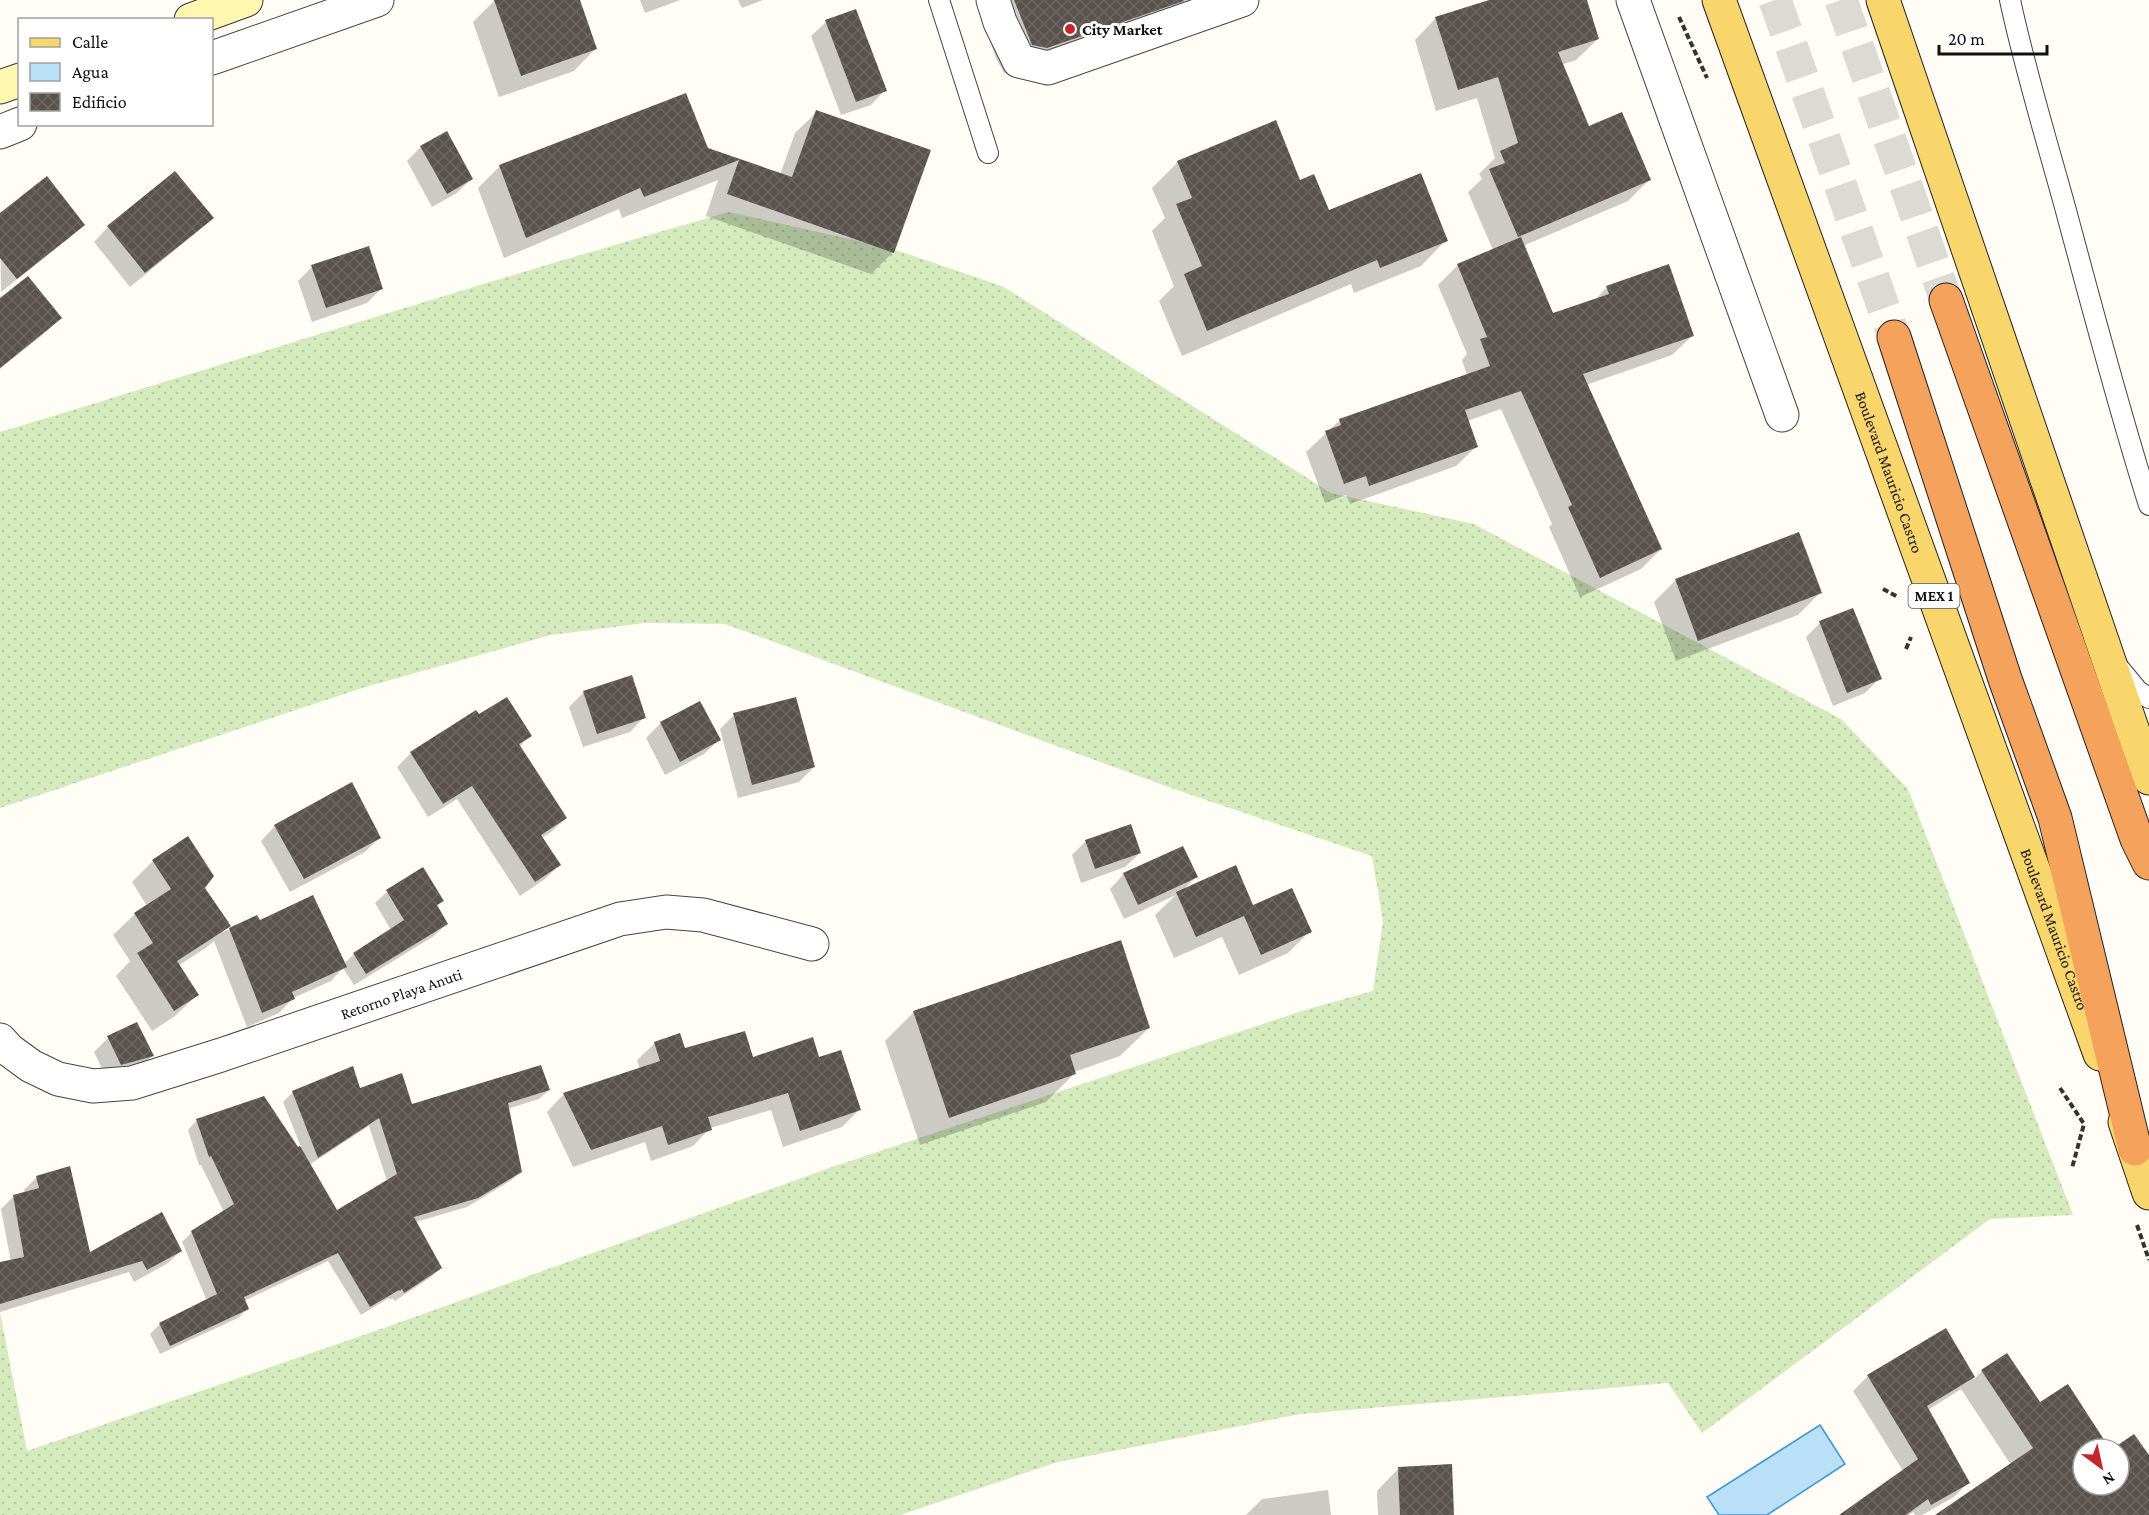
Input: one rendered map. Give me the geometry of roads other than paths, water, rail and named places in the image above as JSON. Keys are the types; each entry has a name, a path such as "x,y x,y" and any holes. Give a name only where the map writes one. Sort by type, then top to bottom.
{"highway":[{"path":"1946,300 2133,828 2149,863"},
{"name":"Boulevard Mauricio Castro","path":"1894,337 2005,679 2055,818 2135,1149"}],"main road":[{"path":"196,18 246,0"},
{"name":"Boulevard Mauricio Castro","path":"1719,0 2149,1193"},
{"path":"1883,0 2149,778"},
{"path":"0,87 18,81"}],"street":[{"path":"213,58 377,0"},
{"path":"993,0 1018,62 1048,68 1242,0"},
{"path":"1633,0 1782,415"},
{"path":"0,132 18,125"},
{"name":"Retorno Playa Anuti","path":"0,1040 9,1050 31,1066 58,1079 93,1086 132,1083 221,1055 620,919 666,912 703,915 812,944"}],"lane":[{"path":"939,0 988,153"},
{"path":"2010,0 2037,113 2061,192 2103,354 2149,505"},
{"path":"2105,650 2138,691 2149,698"}],"water":[{"path":"1820,1425 1845,1464 1767,1515 1719,1515 1707,1497"}],"tunnel":[{"path":"1775,0 1894,337"},
{"path":"1841,0 1946,300"}],"place":[{"name":"City Market","path":"1070,29"}]}
